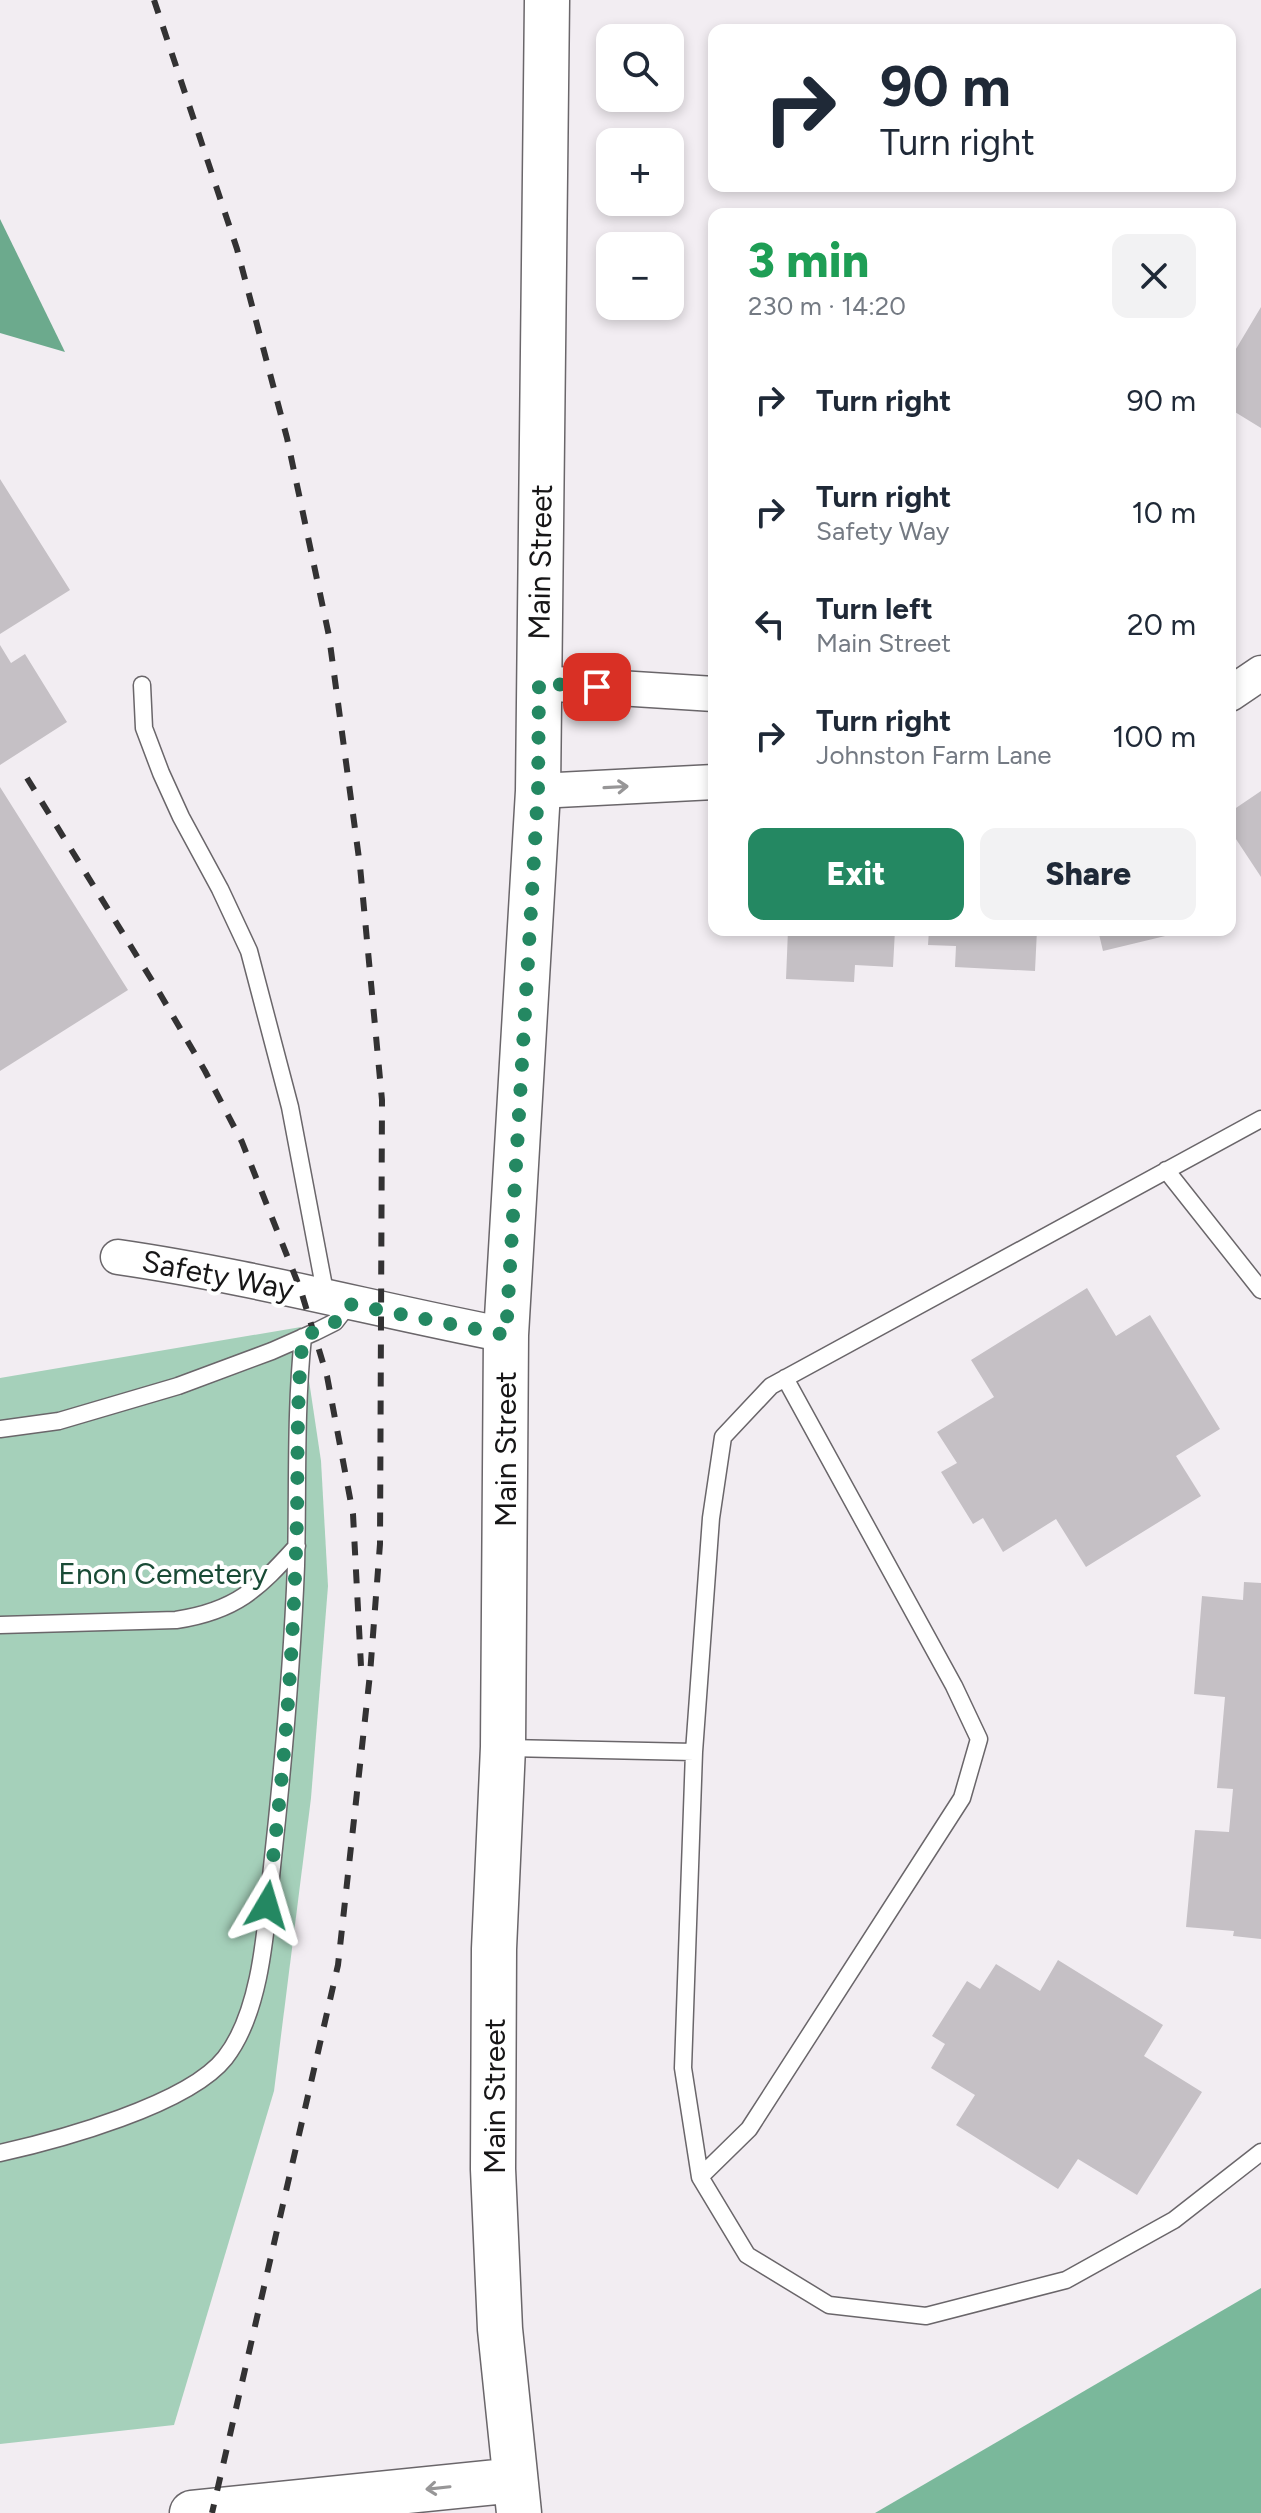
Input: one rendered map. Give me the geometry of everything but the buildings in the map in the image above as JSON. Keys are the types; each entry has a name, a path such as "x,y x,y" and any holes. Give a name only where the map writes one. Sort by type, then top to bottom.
{"main road":[{"name":"Main Street","path":"517,2496 500,2329 493,2169 494,1949 503,1747 506,1335 538,791 547,0"},
{"path":"192,2513 517,2496"}],"street":[{"path":"1236,690 1261,673"},
{"path":"539,683 708,694"},
{"path":"538,791 708,782"},
{"name":"Safety Way","path":"118,1257 200,1269 506,1335"}],"lane":[{"path":"0,1429 59,1421 178,1386 335,1322 338,1300 249,951 161,773 144,728 142,685"},
{"path":"1261,1119 771,1386 723,1437 711,1518 694,1752 683,2068 700,2177 747,2255 829,2305 926,2316 1066,2280 1174,2220 1261,2152"},
{"path":"1166,1170 1261,1290"},
{"path":"0,2153 60,2140 176,2095 203,2078 223,2060 239,2038 261,1955 284,1762 297,1546 297,1390 303,1337"},
{"path":"700,2177 749,2129 962,1798 979,1739 954,1686 785,1378"},
{"path":"0,1625 176,1620 204,1616 228,1607 250,1592 297,1546"},
{"path":"503,1747 694,1752"}],"green space":[{"name":"Enon Cemetery","path":"301,1327 321,1461 328,1586 311,1798 274,2091 174,2425 0,2444 0,1378"}],"shaded area":[{"path":"0,219 65,352 0,333"},
{"path":"1261,2288 1261,2513 875,2513"}],"railway":[{"path":"154,0 237,249 287,438 329,636 360,866 382,1100 380,1544 370,1674 338,1965 212,2513"},
{"path":"27,778 205,1071 242,1142 301,1291 327,1376 353,1514 361,1666"}],"route":[{"path":"267,1905 284,1762 294,1627 297,1390 303,1337 335,1322 349,1304 506,1335 538,791 539,683 597,687"}]}
